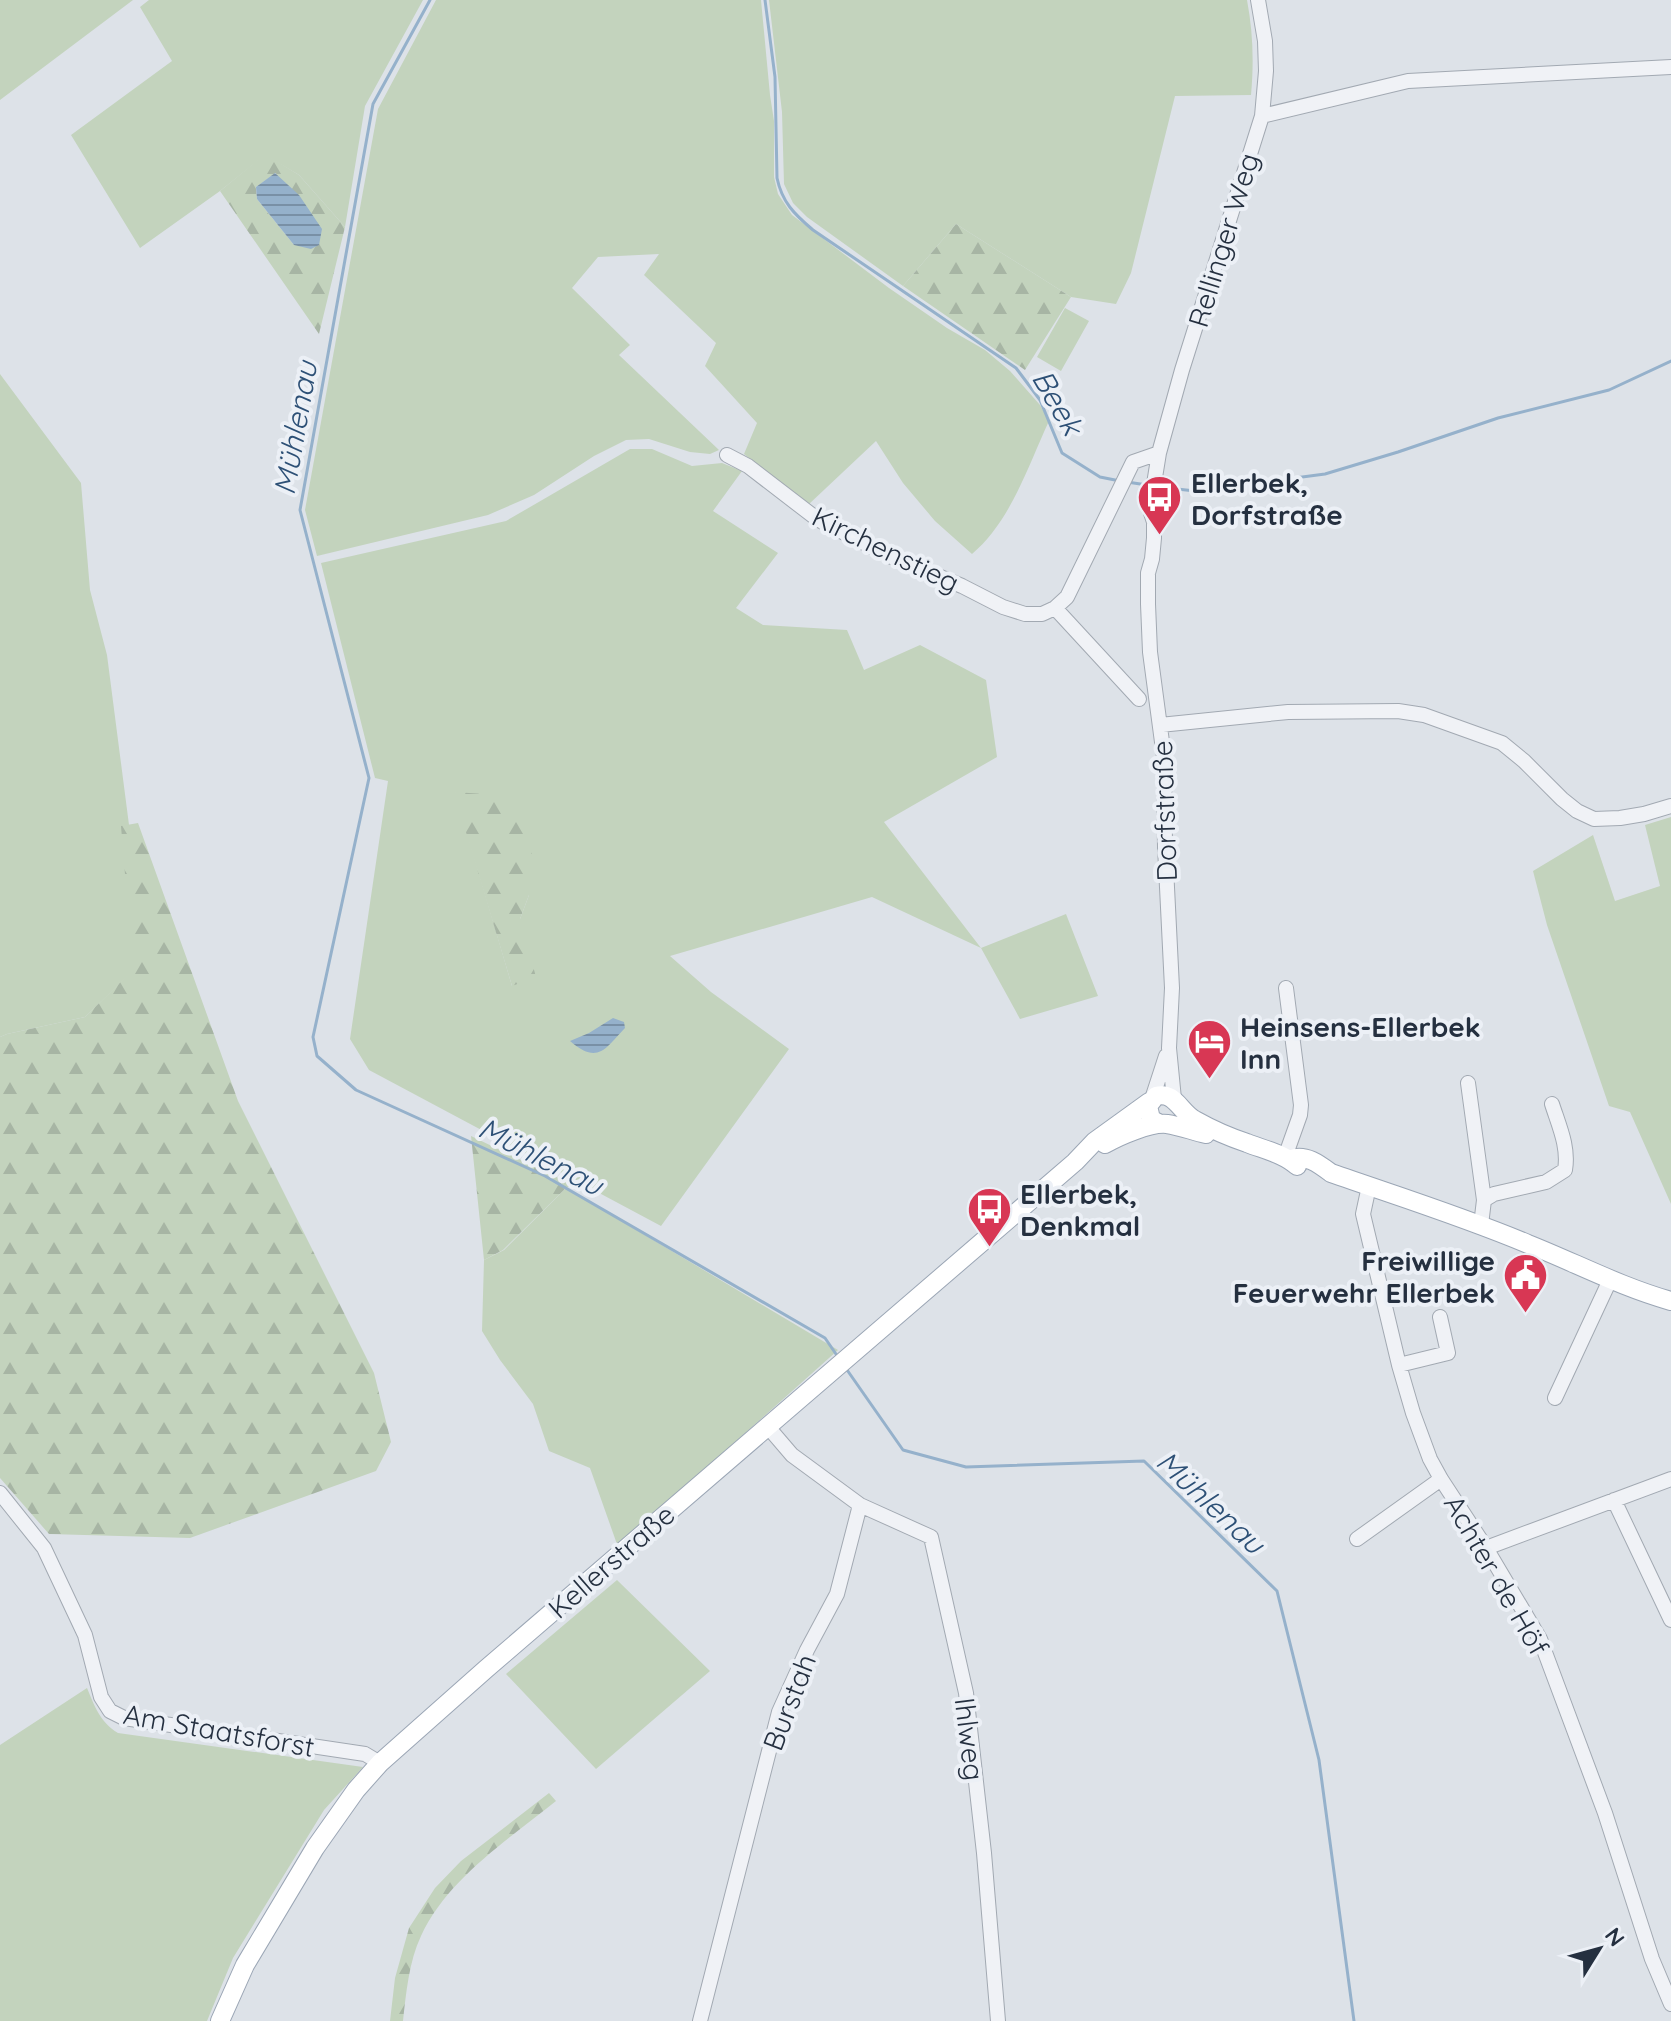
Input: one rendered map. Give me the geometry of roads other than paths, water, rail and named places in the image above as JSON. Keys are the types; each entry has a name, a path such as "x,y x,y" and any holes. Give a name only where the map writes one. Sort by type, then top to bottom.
{"main road":[{"path":"1244,1142 1155,1122 1149,1115 1151,1100 1165,1094 1191,1118 1288,1158 1294,1164 1331,1173 1481,1225 1639,1292 1671,1301"},
{"name":"Kellerstraße","path":"220,2021 245,1965 315,1848 356,1790 380,1763 1075,1162 1095,1141 1151,1100"},
{"path":"1163,1124 1175,1118 1178,1109 1175,1102"},
{"name":"Kellerstraße","path":"1075,1162 1113,1139 1163,1124"}],"street":[{"name":"Rellinger Weg","path":"1154,478 1182,370 1262,116 1265,41 1258,0"},
{"path":"1262,116 1408,81 1671,67"},
{"path":"1139,699 1055,608 1067,597 1133,462 1159,453"},
{"name":"Kirchenstieg","path":"727,455 748,466 817,519 892,557 1025,614 1042,614 1055,608"},
{"name":"Dorfstraße","path":"1154,478 1151,513 1154,538 1148,573 1149,642 1164,757 1172,988 1169,1048 1175,1102"},
{"path":"1160,725 1288,712 1411,713 1502,743 1562,799 1594,819 1644,814 1671,806"},
{"path":"1286,988 1301,1105 1288,1158"},
{"name":"Dorfstraße","path":"1151,1100 1169,1048"},
{"path":"1468,1083 1484,1200 1481,1225"},
{"path":"1484,1200 1494,1194 1546,1182 1565,1170 1564,1140 1552,1104"},
{"name":"Achter de Höf","path":"1369,1186 1363,1214 1413,1413 1441,1479 1540,1639 1605,1813 1652,1959 1671,2004"},
{"path":"1555,1398 1610,1280"},
{"path":"1399,1365 1450,1359 1440,1317"},
{"path":"768,1427 792,1455 860,1505"},
{"path":"1357,1539 1441,1479"},
{"path":"1486,1548 1671,1479"},
{"name":"Am Staatsforst","path":"0,1493 44,1548 85,1635 101,1697 110,1711 124,1718 365,1754 380,1763"},
{"path":"1614,1500 1671,1620"},
{"name":"Burstah","path":"700,2021 779,1712 837,1594 860,1505"},
{"name":"Ihlweg","path":"860,1505 931,1537 966,1693 998,2021"}],"water":[{"path":"275,173 299,195 322,229 319,245 311,249 294,245 257,199 256,187"},
{"path":"613,1018 624,1022 625,1028 606,1048 588,1052 570,1041 589,1033"}],"waterway":[{"name":"Mühlenau","path":"430,0 373,104 300,510 369,778 313,1037 317,1056 356,1090 545,1176 825,1338 838,1357"},
{"name":"Beek","path":"765,0 775,77 777,178 790,207 813,230 1016,368 1040,400 1062,453 1100,477 1120,481"},
{"name":"Beek","path":"1159,487 1195,491 1325,474 1498,418 1609,390 1671,361"},
{"name":"Beek","path":"1127,482 1147,485"},
{"name":"Mühlenau","path":"845,1367 903,1450 966,1467 1144,1461 1277,1591 1319,1760 1354,2021"}],"place":[{"name":"Ellerbek, Dorfstraße","path":"1160,537"},
{"name":"Heinsens-Ellerbek Inn","path":"1209,1081"},
{"name":"Ellerbek, Denkmal","path":"989,1248"},
{"name":"Freiwillige Feuerwehr Ellerbek","path":"1526,1315"}]}
